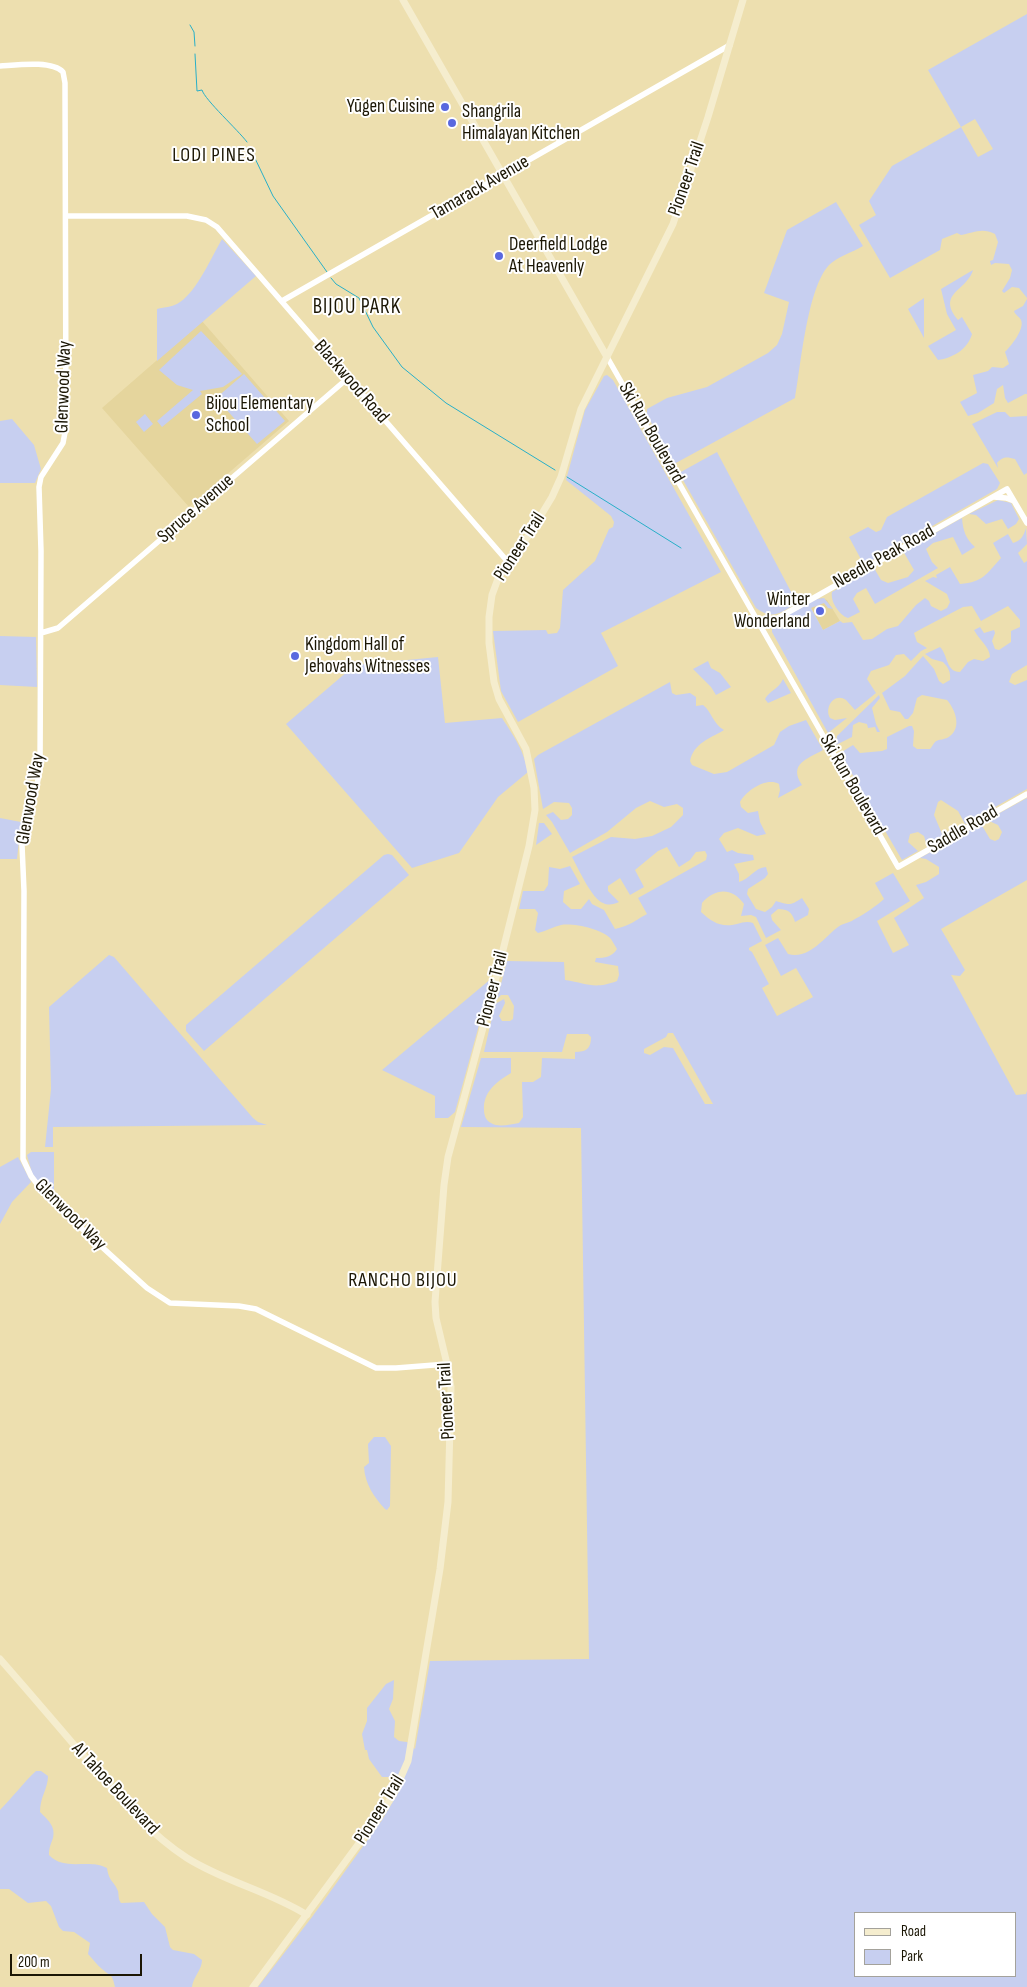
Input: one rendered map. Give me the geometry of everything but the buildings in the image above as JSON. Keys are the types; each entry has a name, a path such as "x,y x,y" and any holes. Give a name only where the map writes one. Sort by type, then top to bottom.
{"main road":[{"name":"Ski Run Boulevard","path":"403,0 607,357"},
{"name":"Pioneer Trail","path":"253,1987 387,1805 408,1761 418,1707 448,1511 451,1393 435,1302 446,1168 452,1136 476,1056 529,846 535,810 534,788 528,756 522,738 499,699 490,652 489,624 492,595 499,576 529,534 552,497 563,471 578,417 676,216 743,0"},
{"name":"Al Tahoe Boulevard","path":"0,1658 117,1795 159,1837 187,1858 217,1874 280,1900 307,1915"}],"street":[{"name":"Tamarack Avenue","path":"282,301 730,45"},
{"name":"Glenwood Way","path":"0,66 49,65 63,72 65,83 66,427 59,451 44,472 40,482 40,768 36,790 24,829 22,845 24,891 23,1159 31,1176 47,1197 67,1217 147,1288 170,1303 239,1306 256,1309 376,1368 447,1364"},
{"name":"Blackwood Road","path":"66,216 187,216 206,220 217,227 508,562"},
{"name":"Ski Run Boulevard","path":"607,357 898,867"},
{"name":"Spruce Avenue","path":"41,633 58,628 348,378"},
{"name":"Needle Peak Road","path":"762,627 1007,489 1014,501"},
{"path":"992,498 1006,498 1014,501 1027,523"},
{"name":"Saddle Road","path":"898,867 1027,794"}],"shaded area":[{"name":"Bijou Elementary School","path":"202,321 289,421 189,507 102,408"},
{"path":"821,598 827,600 840,621 823,630 809,604"}],"green space":[{"path":"1027,14 1027,298 1019,288 1012,287 1004,293 1002,291 1010,278 1012,270 1009,264 995,263 991,265 990,261 993,260 998,242 995,234 978,231 961,235 957,233 942,239 940,250 890,278 859,225 876,215 869,201 892,166 961,127 928,70","holes":["975,119 993,149 978,157 961,127"]},
{"path":"836,202 863,246 832,262 821,276 810,309 795,398 674,464 647,415 647,409 667,398 707,387 768,353 777,345 782,334 789,302 764,293 787,230"},
{"path":"222,239 256,276 157,361 157,309 175,305 186,297 198,282"},
{"path":"973,270 970,277 951,298 950,304 958,320 962,317 972,334 967,344 959,352 938,360 928,346 956,330 947,314 941,289"},
{"path":"924,298 924,338 908,309"},
{"path":"1027,299 1027,394 1008,403 1005,398 1003,385 997,389 994,403 978,413 968,416 960,402 977,393 973,375 988,371 992,367 1003,368 1009,364 1005,352 1017,337 1022,324 1014,311 1023,306"},
{"path":"201,331 242,374 223,387 200,391 202,394 162,427 157,421 193,390 177,385 159,370"},
{"path":"244,374 285,421 257,444 216,398"},
{"path":"607,375 613,380 721,572 601,633 618,666 518,722 501,691 493,631 546,630 548,634 557,633 560,628 563,590 595,561 609,529 613,527 614,522 611,516 566,480 585,410 604,376"},
{"path":"997,412 1005,412 1010,417 1027,416 1027,473 1024,475 1015,459 1001,459 997,463 998,468 972,424"},
{"path":"145,414 153,424 144,432 136,422"},
{"path":"12,419 34,445 41,469 35,483 0,483 0,421"},
{"path":"717,452 797,603 777,614 767,614 756,608 679,473"},
{"path":"983,463 988,464 1000,483 997,489 864,565 849,537 868,527 876,532 881,530 887,517"},
{"path":"998,500 1011,503 1019,519 1016,524 1008,529 1002,519 986,524 976,515 969,514"},
{"path":"962,518 965,534 975,547 962,555 953,537 933,543 926,549 932,562 938,568 875,604 866,588 857,593 853,599 860,612 848,618 838,611 832,599 832,592 874,568 881,580 888,583 908,577 914,570 903,551"},
{"path":"1026,528 1027,544 1018,553 1024,563 1027,561 1027,665 1012,674 1009,682 1015,685 1027,680 1027,789 965,824 958,811 941,800 938,802 934,815 943,836 927,846 924,836 918,832 910,834 908,842 918,851 902,860 840,753 853,745 860,753 882,751 887,749 887,737 909,726 912,726 914,731 913,746 917,749 930,749 936,741 948,737 956,728 956,718 953,708 947,700 922,695 917,698 913,713 908,719 905,719 900,712 890,710 882,693 905,676 923,656 934,669 939,681 943,684 950,680 948,668 943,662 932,659 925,654 940,647 952,669 960,672 968,662 974,659 983,661 990,657 990,653 974,630 980,627 984,633 994,630 995,633 992,641 995,649 999,650 1011,642 1011,631 1020,627 1020,620 1008,606 981,621 972,606 963,607 914,633 917,642 927,648 911,661 904,654 896,655 889,665 871,671 867,679 876,693 855,710 842,698 831,702 828,710 830,718 835,720 847,718 828,733 772,632 772,624 817,599 824,598 833,609 828,608 824,603 811,608 823,630 840,621 843,623 852,622 863,640 872,639 887,629 898,626 916,605 925,598 931,606 941,611 947,608 950,602 947,594 925,581 933,577 937,578 936,575 950,567 960,584 980,579 1001,558 993,543 1008,534 1013,543 1016,542 1022,537"},
{"path":"0,636 36,637 37,687 0,685"},
{"path":"438,657 445,723 502,718 521,750 528,772 498,797 459,853 412,868 286,724 355,665"},
{"path":"708,661 711,668 720,673 731,687 716,695 711,687 693,669"},
{"path":"783,679 791,693 768,703 765,699 779,686"},
{"path":"670,682 672,693 676,695 690,693 696,697 696,706 703,705 717,725 724,730 699,746 690,761 692,765 714,774 727,772 774,745 780,732 789,726 806,720 823,750 806,759 798,767 798,778 802,785 778,798 779,784 768,782 757,786 740,802 741,807 748,813 758,811 760,822 766,834 757,836 738,828 724,833 719,839 727,852 732,850 738,853 753,855 754,860 734,864 739,874 739,882 758,869 766,867 768,874 765,878 748,889 747,894 756,909 765,912 776,901 789,904 802,898 809,909 808,915 795,922 789,912 778,909 771,915 772,920 781,930 766,938 756,917 751,915 741,916 744,904 739,898 729,892 723,891 712,894 702,903 701,912 709,919 721,925 753,923 762,941 749,948 749,950 752,952 769,984 762,988 777,1016 813,997 796,968 781,976 765,945 778,938 788,954 796,955 811,950 835,929 863,915 884,899 875,883 893,873 910,901 877,921 893,953 909,945 894,918 924,898 916,885 926,882 939,874 939,867 926,859 920,858 981,824 990,839 995,841 999,839 1002,832 998,825 987,820 1027,798 1027,880 941,929 965,970 960,976 951,975 1016,1095 1026,1094 1027,1091 1027,1987 258,1987 312,1917 382,1820 405,1781 400,1777 382,1777 369,1759 367,1750 365,1750 362,1734 367,1721 367,1708 386,1684 394,1680 393,1699 389,1709 395,1721 394,1737 399,1741 407,1742 415,1749 430,1661 589,1659 581,1128 461,1127 481,1058 511,1058 511,1073 491,1088 484,1104 484,1114 488,1121 498,1125 505,1125 519,1123 523,1117 522,1082 533,1082 541,1077 542,1058 575,1059 575,1052 587,1049 590,1044 591,1037 588,1034 567,1034 562,1052 484,1052 495,1004 504,999 505,1003 499,1016 502,1021 513,1019 514,1006 508,995 501,995 497,999 507,961 564,962 565,980 590,985 609,984 617,981 619,975 618,966 595,962 596,958 613,954 617,949 607,935 573,925 561,925 538,933 535,930 538,913 535,909 519,909 523,891 544,891 548,885 549,867 560,869 570,866 580,884 564,891 563,902 571,909 581,909 589,899 592,904 604,910 615,929 629,925 647,914 638,898 706,860 707,855 705,851 696,852 690,860 679,867 667,847 658,851 635,870 644,887 630,895 620,878 608,886 608,891 619,902 609,905 603,903 594,896 572,857 611,837 635,839 652,836 671,827 683,815 683,808 677,804 664,807 650,801 636,808 607,832 570,853 546,815 553,812 561,820 568,819 572,815 572,808 569,803 554,802 543,809 534,759 538,755","holes":["668,1033 673,1033 713,1104 705,1104 673,1048 664,1047 650,1055 644,1053 644,1049 666,1037"]},
{"path":"879,695 880,698 872,708 880,732 877,732 875,727 868,728 867,724 859,722 853,725 852,737 836,745 837,736"},
{"path":"0,818 21,822 17,859 0,859"},
{"path":"539,823 544,823 552,834 536,845"},
{"path":"384,855 392,855 409,875 204,1051 186,1031 186,1025"},
{"path":"109,955 114,957 253,1118 267,1125 53,1127 53,1147 45,1147 51,1089 49,1007"},
{"path":"492,978 455,1112 448,1118 435,1118 435,1096 382,1070"},
{"path":"31,1152 54,1152 54,1190 43,1189 32,1173 27,1155"},
{"path":"18,1157 31,1182 12,1202 0,1224 0,1167"},
{"path":"374,1437 385,1437 391,1446 390,1506 387,1510 368,1485 365,1473 364,1467 369,1463 368,1444"},
{"path":"36,1771 41,1771 48,1776 40,1812 50,1823 54,1834 49,1855 62,1863 93,1864 107,1868 109,1876 118,1891 121,1903 144,1902 152,1914 165,1927 170,1947 173,1950 194,1954 202,1960 192,1987 115,1987 111,1976 88,1954 90,1943 74,1932 63,1931 59,1927 51,1906 46,1901 28,1903 9,1889 0,1889 0,1810"}],"waterway":[{"path":"190,25 194,32 195,46"},
{"path":"195,54 197,91 202,90 209,101 247,142"},
{"path":"251,150 273,196 327,272"},
{"path":"331,278 336,284 359,298 373,327 402,367 446,403 555,470"},
{"path":"567,477 681,548"}],"place":[{"name":"Yūgen Cuisine","path":"445,107"},
{"name":"Shangrila Himalayan Kitchen","path":"452,123"},
{"name":"Deerfield Lodge At Heavenly","path":"499,256"},
{"name":"Bijou Elementary School","path":"196,415"},
{"name":"Winter Wonderland","path":"820,611"},
{"name":"Kingdom Hall of Jehovahs Witnesses","path":"295,656"}],"district":[{"name":"LODI PINES","path":"214,156"},
{"name":"BIJOU PARK","path":"357,308"},
{"name":"RANCHO BIJOU","path":"403,1281"}]}
